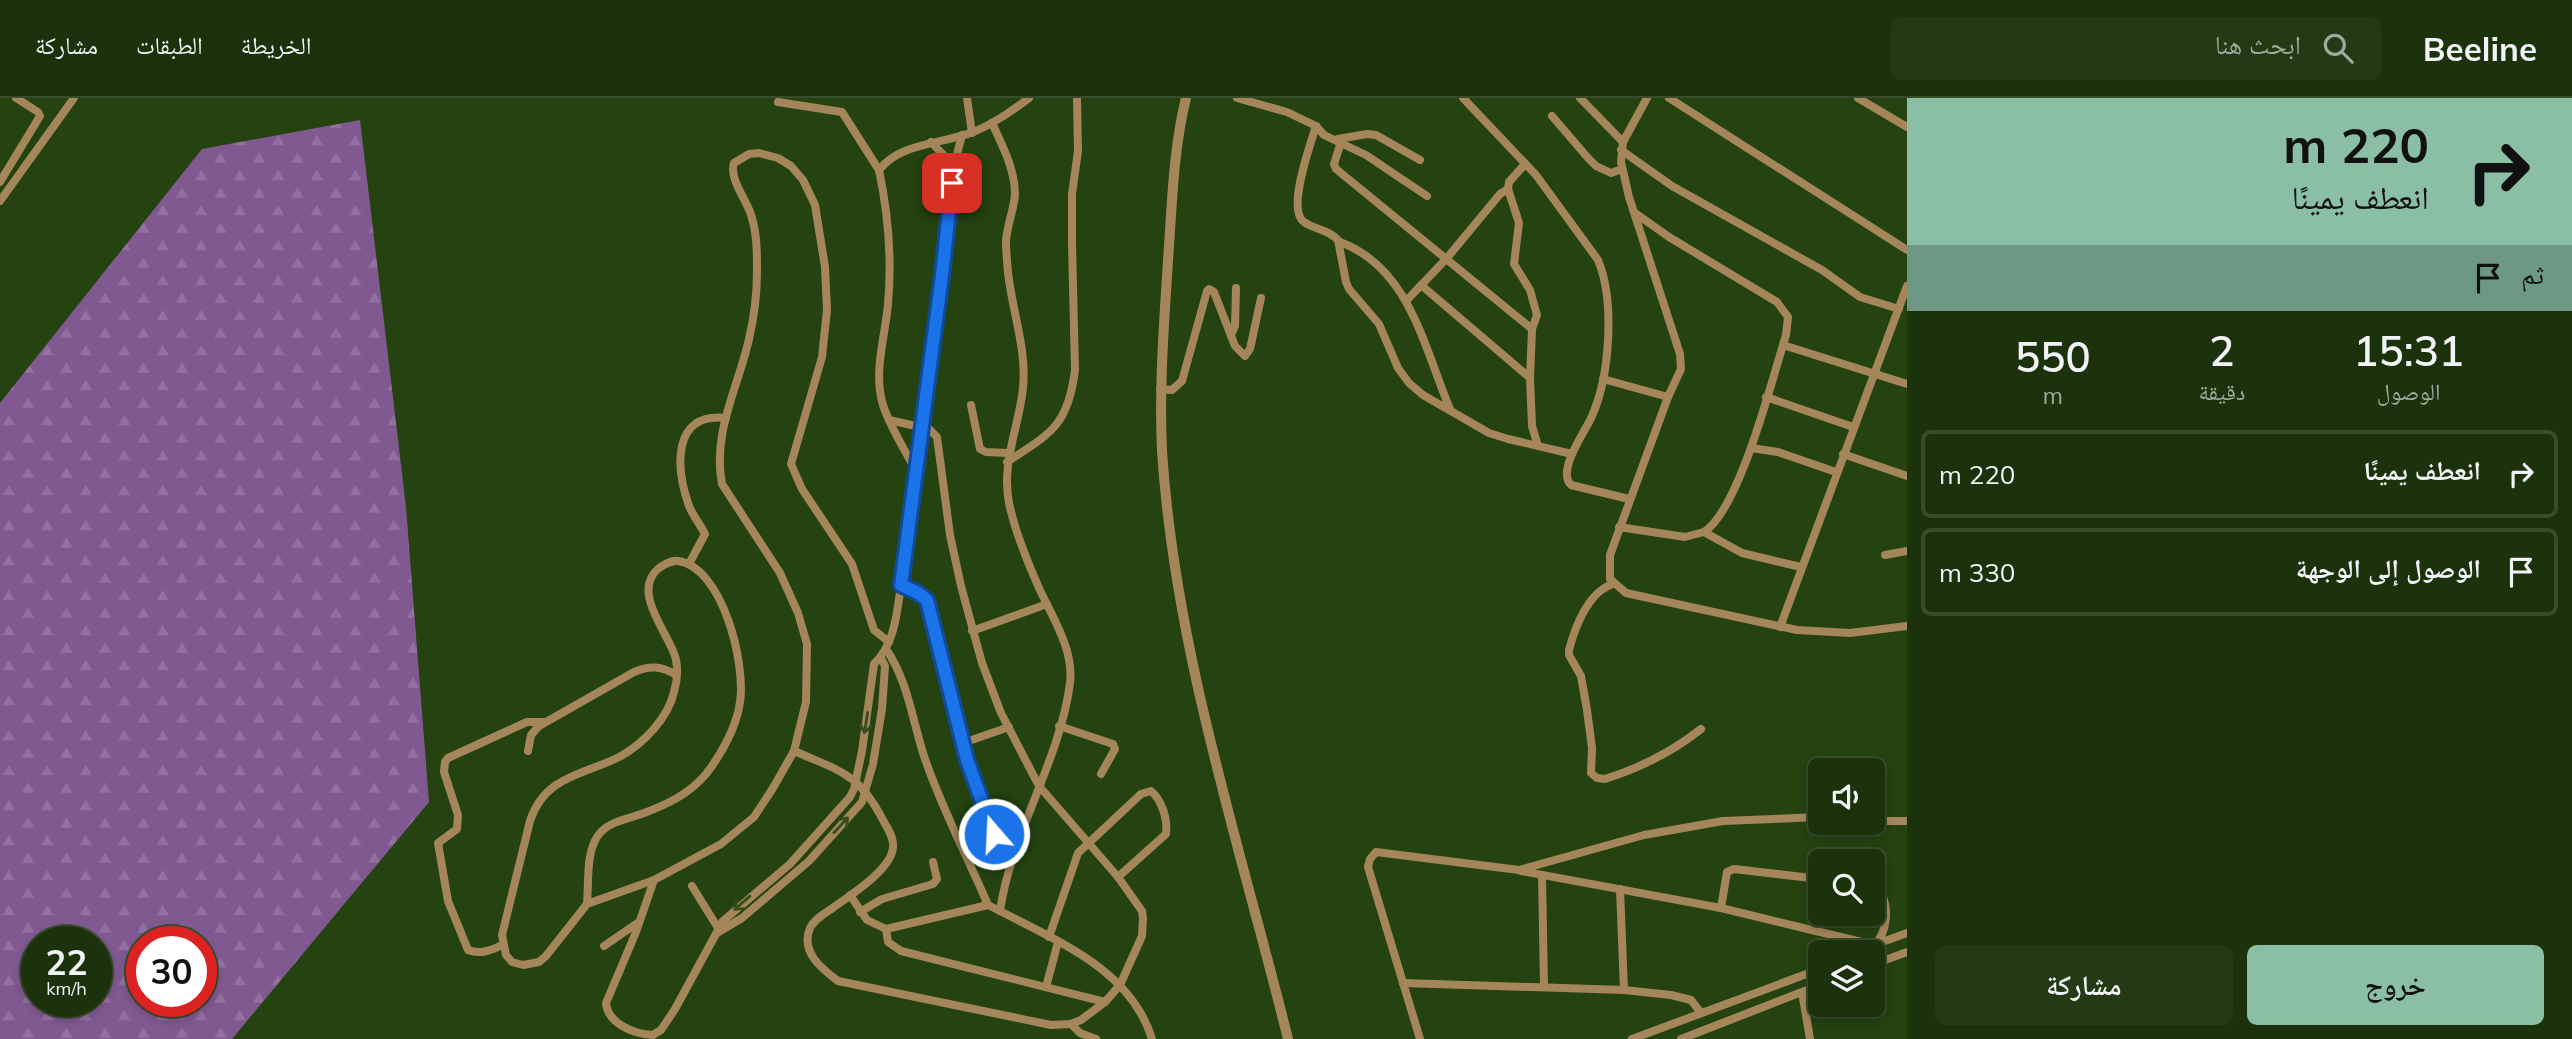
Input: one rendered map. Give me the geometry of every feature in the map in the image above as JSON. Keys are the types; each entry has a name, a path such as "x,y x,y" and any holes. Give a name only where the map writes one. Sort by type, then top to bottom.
{"street":[{"path":"0,182 40,116 16,98"},
{"path":"0,201 74,98"},
{"path":"967,98 972,133"},
{"path":"879,170 891,159 931,142 972,133 1029,98"},
{"path":"971,405 979,448 984,452 1008,457 1058,426 1070,404 1075,370 1072,207 1078,151 1077,98"},
{"path":"1186,98 1176,160 1160,389 1163,452 1174,555 1220,783 1289,1039"},
{"path":"1237,98 1287,112 1316,126 1324,135 1366,155 1427,197"},
{"path":"1463,98 1536,175 1598,260 1603,272 1608,305 1603,379 1593,414 1572,454 1566,474 1571,485 1629,499"},
{"path":"1580,98 1622,146 1672,186 1822,270 1860,297 1899,309"},
{"path":"1647,98 1622,146 1622,169 1682,358 1681,369 1619,527 1608,565 1613,584 1626,593 1780,627 1850,633 1907,626"},
{"path":"1669,98 1907,250"},
{"path":"1858,98 1907,127"},
{"path":"778,102 842,113 879,170 890,262 888,306 879,362 883,405 915,469"},
{"path":"1552,116 1597,166 1611,173 1622,169"},
{"path":"992,123 1006,155 1015,194 1006,239 1011,297 1022,349 1023,369 1018,418 1008,457 1009,504 1020,539 1058,625 1070,667 1068,696 1040,786 1029,810 1000,911"},
{"path":"1316,126 1297,201 1300,216 1305,223 1334,235 1340,242 1367,257 1394,283 1407,300 1450,410"},
{"path":"1338,141 1367,134 1376,135 1420,160"},
{"path":"653,880 606,1003 607,1012 614,1020 631,1030 646,1034 657,1033 668,1021 726,918 811,841 850,797 856,780 874,664 881,658 887,645 901,585 954,166 962,135"},
{"path":"1338,141 1334,164 1336,169 1532,329"},
{"path":"931,142 954,166"},
{"path":"587,904 653,880 721,844 763,807 794,751 807,685 804,631 780,573 722,484 719,447 750,338 757,273 751,213 733,167 740,158 749,154 770,155 791,166 803,180 815,205 825,267 827,310 821,357 791,464 802,489 852,564 874,630 887,645 898,668 923,755 941,802 988,905 1104,970 1141,1012 1152,1039"},
{"path":"1525,164 1509,183 1508,190 1518,216 1514,264 1530,290 1537,313 1532,329 1530,378 1532,426 1538,446"},
{"path":"1407,300 1447,258 1493,202 1508,190"},
{"path":"1619,527 1685,537 1704,532 1720,518 1751,449 1783,345 1788,317 1777,302 1669,237 1634,212"},
{"path":"1340,242 1346,282 1379,324 1402,375 1423,395 1489,433 1572,454"},
{"path":"1421,285 1530,378"},
{"path":"1780,627 1907,286"},
{"path":"1231,335 1235,326 1236,288"},
{"path":"1160,389 1172,390 1182,382 1209,289 1214,292 1236,349 1247,356 1261,298"},
{"path":"1783,345 1907,384"},
{"path":"1603,379 1668,397"},
{"path":"1766,397 1853,427"},
{"path":"689,564 705,534 686,496 680,472 680,451 695,422 711,417 726,418"},
{"path":"794,751 856,780 867,791 889,831 893,846 891,855 878,872 819,917 809,931 814,961 838,981 1051,1025 1071,1024 1082,1020 1105,1002 1120,985 1142,936 1142,911 1118,877 1040,786 1009,727 982,663 972,631 950,535 939,440 933,432 922,427 889,421"},
{"path":"1751,449 1767,449 1836,472"},
{"path":"1843,454 1907,476"},
{"path":"1704,532 1742,553 1801,567"},
{"path":"1885,555 1907,551"},
{"path":"674,561 696,568 710,585 724,610 734,640 742,691 737,715 727,740 708,772 682,797 628,818 604,829 598,835 590,860 587,904 556,947 539,962 523,965 512,962 502,945 504,926 536,804 564,779 621,756 653,729 674,695 676,675 674,652 659,627 650,602 649,585 655,572 674,561"},
{"path":"1613,584 1598,593 1585,611 1569,650 1581,676 1591,740 1591,773 1597,778 1605,779 1655,760 1701,729"},
{"path":"901,585 927,600 967,760 998,845 1006,851 1016,853"},
{"path":"972,631 1047,604"},
{"path":"717,931 742,918 820,849 856,809 867,791 882,709 885,666 881,658"},
{"path":"528,751 531,735 545,722 643,668 660,667 676,675"},
{"path":"502,945 486,951 470,951 448,901 438,844 457,829 458,819 444,765 448,758 527,722 545,722"},
{"path":"1059,726 1113,744 1115,748 1101,774"},
{"path":"963,743 1009,727"},
{"path":"1049,937 1078,853 1143,792 1149,790 1156,794 1163,811 1166,834 1118,877"},
{"path":"1519,870 1644,835 1723,821 1808,817"},
{"path":"1885,821 1907,821"},
{"path":"811,841 820,849"},
{"path":"1420,1039 1368,867 1376,852 1519,870 1721,908 1853,940"},
{"path":"860,912 882,899 933,884 937,879 933,862"},
{"path":"1721,908 1723,880 1727,872 1734,869 1808,878"},
{"path":"1542,875 1544,987"},
{"path":"773,878 780,886"},
{"path":"692,886 717,931"},
{"path":"1620,889 1623,990"},
{"path":"850,895 867,920 886,929 988,905"},
{"path":"1885,901 1885,923"},
{"path":"604,946 639,922"},
{"path":"886,929 888,942 901,951 1105,1002"},
{"path":"1885,941 1907,933"},
{"path":"1046,987 1058,942"},
{"path":"1885,960 1907,952"},
{"path":"1632,1039 1808,973"},
{"path":"1403,983 1623,990 1691,1000 1701,1013"},
{"path":"1681,1039 1808,990"},
{"path":"1802,992 1810,1039"},
{"path":"1071,1024 1080,1033 1096,1039"}],"green space":[{"path":"360,120 406,507 429,802 232,1039 0,1039 0,403 202,149"}],"route":[{"path":"952,183 901,585 927,600 939,639 967,760 994,834"}]}
